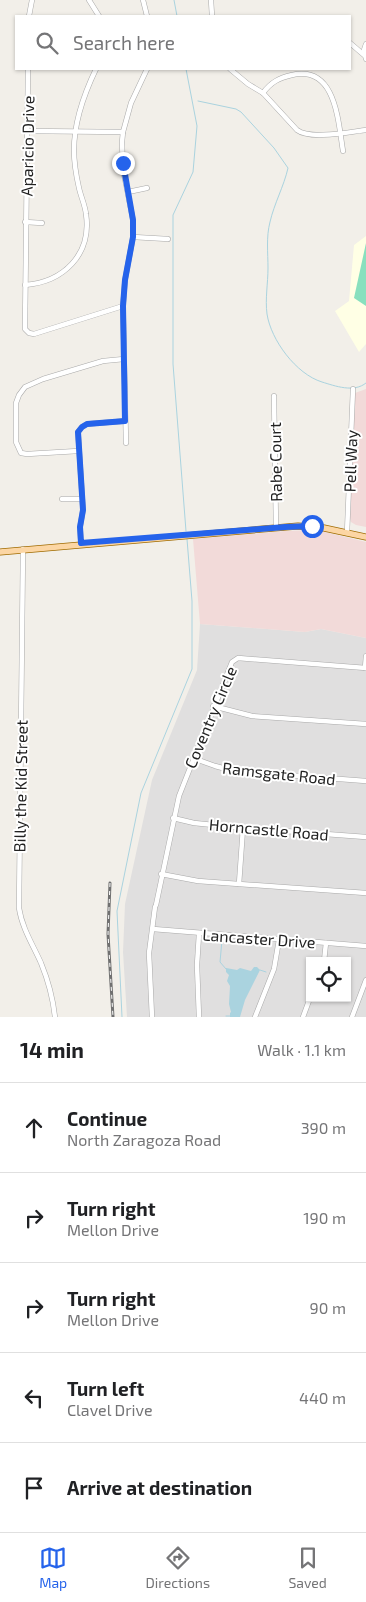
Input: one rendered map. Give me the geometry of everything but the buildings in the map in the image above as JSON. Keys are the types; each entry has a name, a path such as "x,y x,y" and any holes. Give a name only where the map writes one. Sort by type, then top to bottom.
{"main road":[{"path":"0,552 81,543 312,526 366,537"}],"street":[{"path":"29,15 32,0"},
{"path":"89,0 98,15"},
{"path":"143,0 147,15"},
{"path":"210,0 212,15"},
{"path":"351,44 365,57"},
{"path":"365,57 366,44"},
{"name":"Aparicio Drive","path":"28,70 24,285 24,326 26,331 32,334 123,306"},
{"path":"24,285 39,284 60,274 74,262 84,245 87,224 86,209 75,166 74,149 81,104 96,70"},
{"path":"126,442 123,306 125,280 133,237 133,220 122,160 123,132 132,103 147,70"},
{"path":"231,70 263,93 297,130 303,134 366,130"},
{"path":"263,93 272,82 281,78 304,74 318,78 326,86 336,108 343,151"},
{"path":"27,131 123,132"},
{"path":"128,192 147,188"},
{"path":"25,222 42,223"},
{"path":"133,237 168,238"},
{"path":"78,451 21,453 16,442 16,403 18,395 25,387 43,380 103,361 124,359"},
{"name":"Pell Way","path":"347,532 353,389"},
{"name":"Rabe Court","path":"274,396 276,528"},
{"path":"81,543 80,530 83,510 78,436 82,427 89,424 125,421"},
{"path":"62,499 82,499"},
{"name":"Billy the Kid Street","path":"23,549 19,908 24,925 42,964 55,1017"},
{"path":"365,668 366,656"},
{"name":"Coventry Circle","path":"152,1017 149,952 161,874 181,790 230,665 237,658 365,668"},
{"path":"213,706 252,716 366,724"},
{"name":"Ramsgate Road","path":"193,758 234,771 366,781"},
{"name":"Horncastle Road","path":"174,818 194,823 243,828 366,837"},
{"path":"239,884 243,828"},
{"path":"161,874 198,881 366,893"},
{"name":"Lancaster Drive","path":"153,929 366,946"},
{"path":"199,934 196,965 199,1017"},
{"path":"255,1017 274,969 280,940"},
{"path":"324,957 326,943"},
{"path":"352,1017 366,980"},
{"path":"303,1017 309,1002"}],"shaded area":[{"path":"366,236 366,344 359,352 335,311 349,301 354,245"},
{"path":"366,389 366,527 356,525 351,522 350,518 355,393"},
{"path":"317,530 366,542 366,638 321,629 305,632 200,624 193,539"},
{"path":"200,624 305,632 321,629 366,638 366,1017 127,1017 123,952 125,904 152,780 197,670"}],"green space":[{"path":"366,243 366,306 354,298"}],"water":[{"path":"254,967 260,970 245,1000 240,1017 230,1017 230,986 227,981 229,975 226,972 226,968 237,970 240,968 251,971"}],"waterway":[{"path":"174,0 177,15"},
{"path":"186,70 197,126 193,172 173,215 173,364 186,531"},
{"path":"198,101 236,109 241,112 274,148 288,168 272,215 268,239 267,314 269,324 279,345 294,364 312,378 344,388 356,388 366,383"},
{"path":"122,1017 117,911 141,793 192,669 192,601 187,539"},
{"path":"222,940 220,962 226,969"},
{"path":"260,970 266,972"}],"railway":[{"path":"110,883 108,934 113,1017"}],"route":[{"path":"123,163 133,220 132,248 125,280 123,306 125,421 87,424 78,432 83,510 80,527 81,543 312,526"}]}
